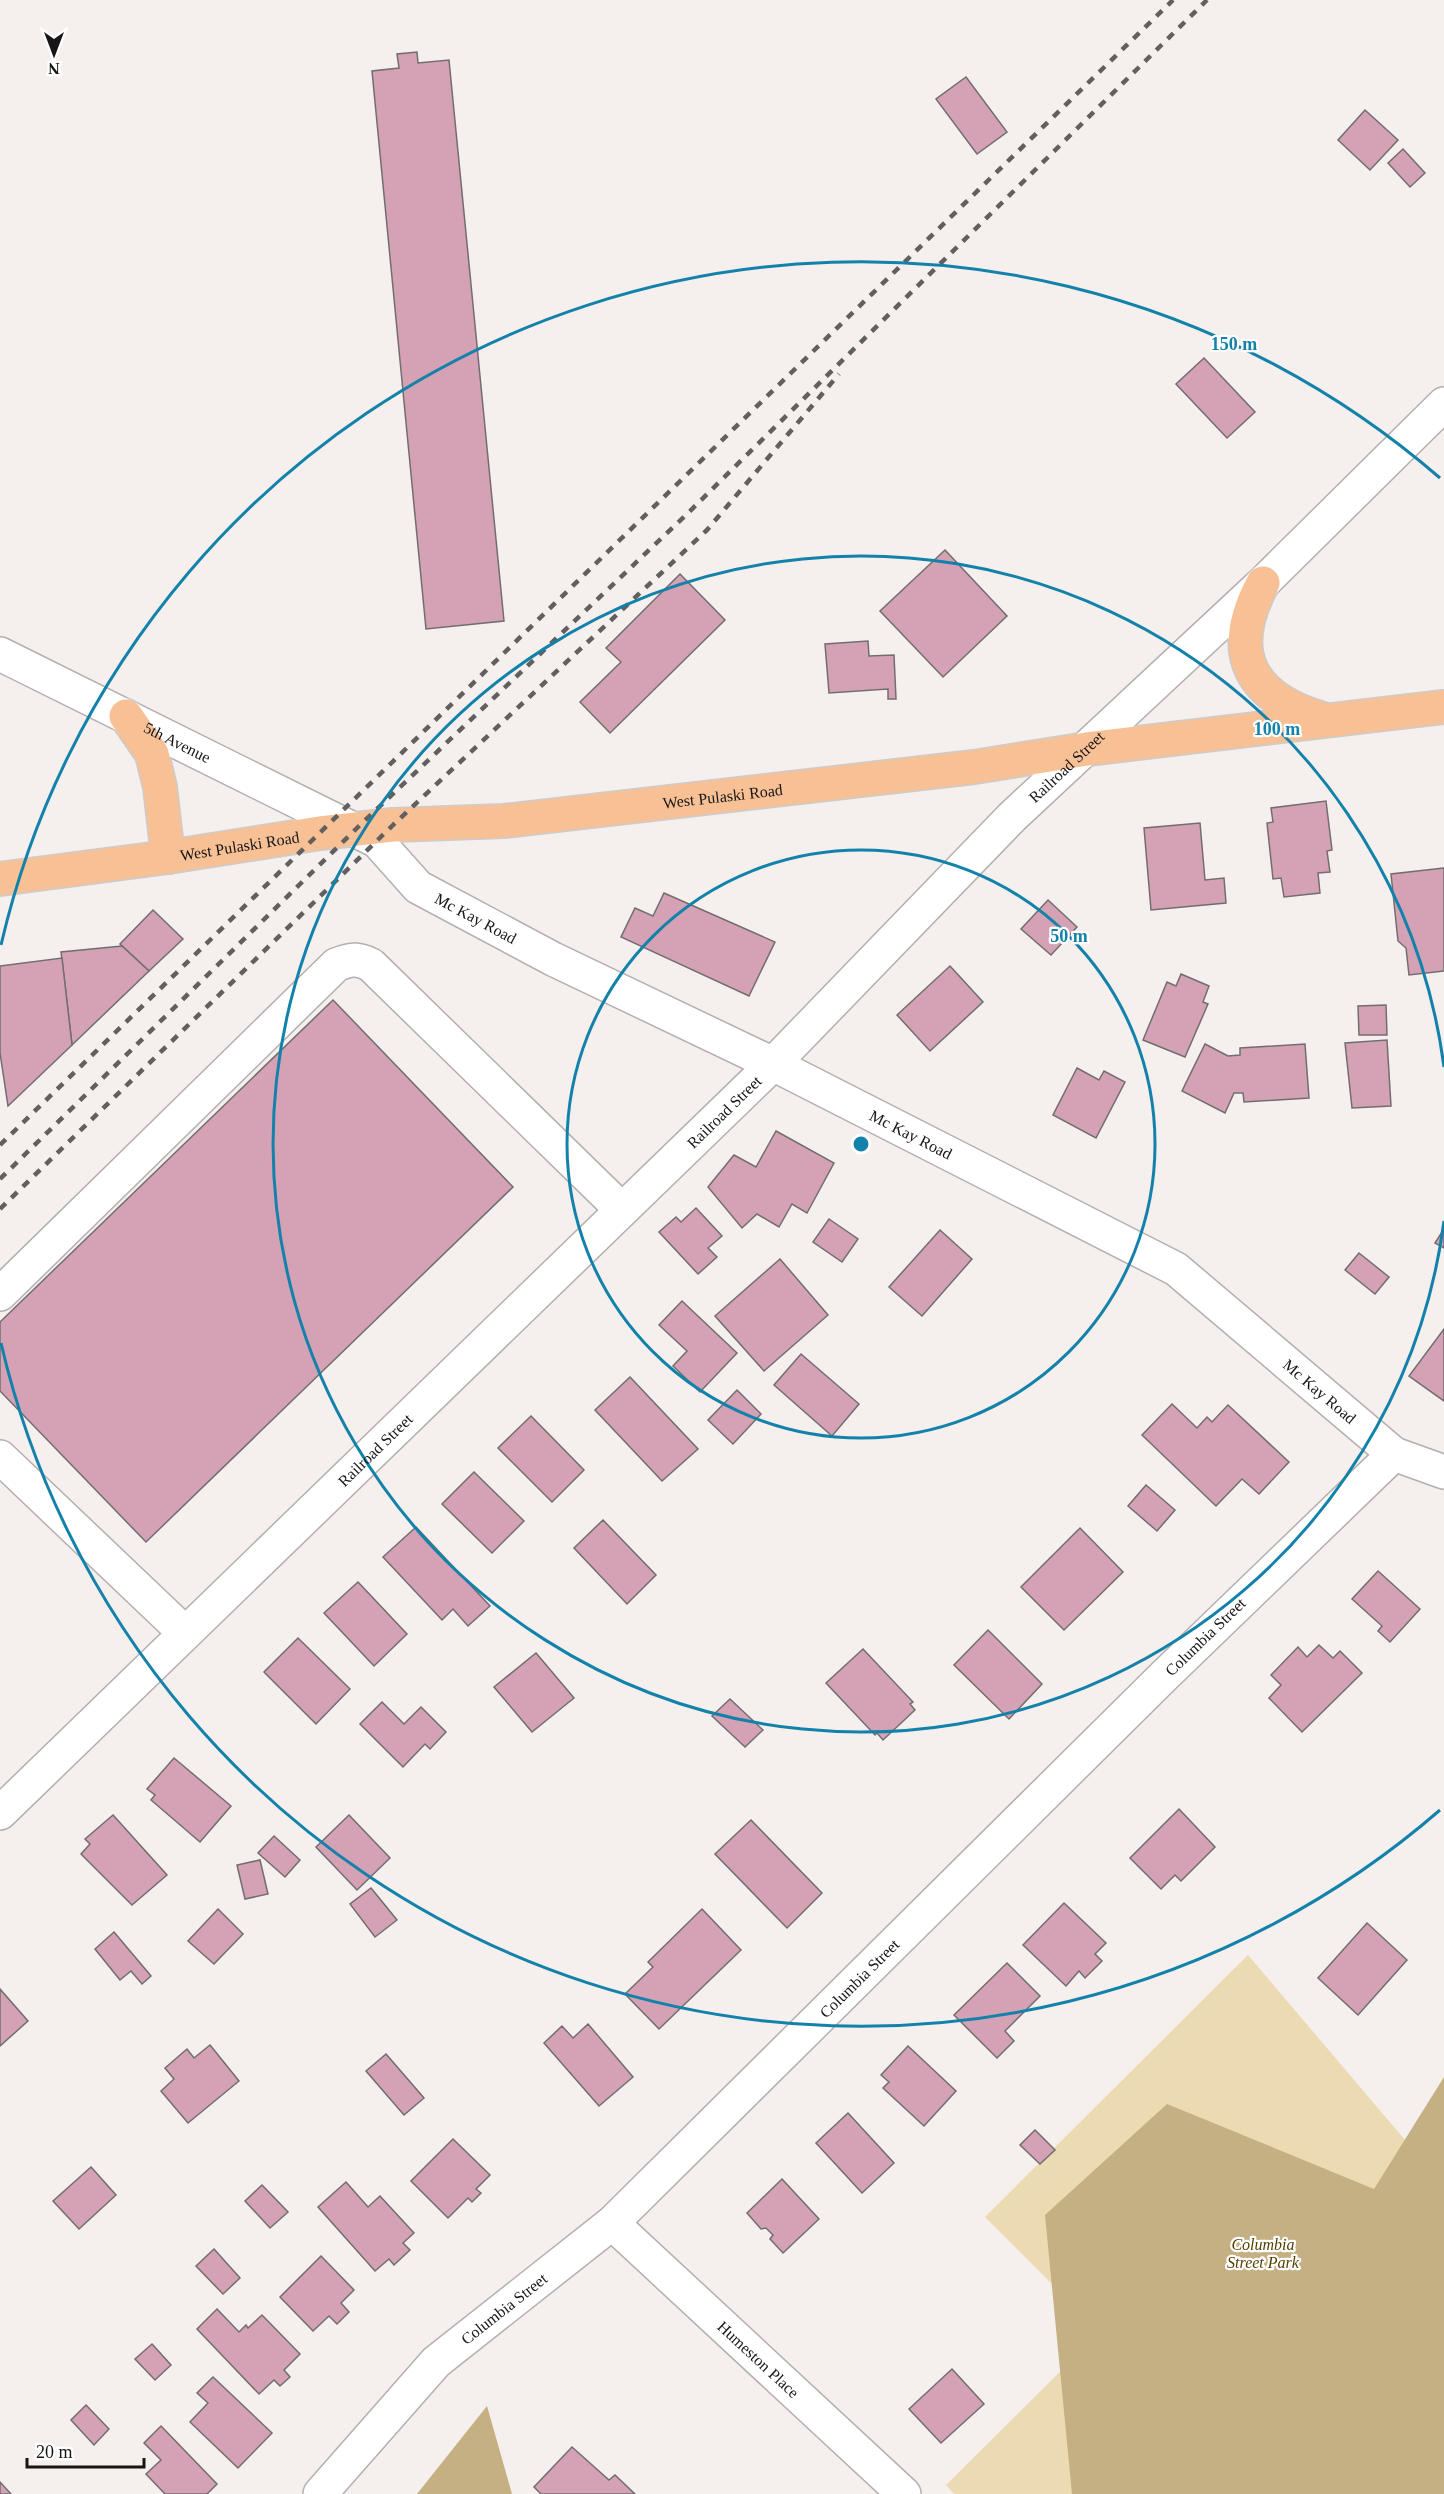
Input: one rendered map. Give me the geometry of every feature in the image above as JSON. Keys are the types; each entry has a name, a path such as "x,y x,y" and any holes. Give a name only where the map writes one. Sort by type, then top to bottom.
{"main road":[{"path":"1263,583 1250,606 1246,627 1245,648 1249,667 1263,687 1285,705 1328,721"},
{"name":"West Pulaski Road","path":"0,879 356,829 393,825 504,821 974,767 1088,749 1444,707"},
{"path":"126,716 152,754 160,788 168,857"}],"street":[{"name":"Railroad Street","path":"0,1813 773,1064 1011,817 1088,749 1263,583 1444,404"},
{"name":"5th Avenue","path":"0,654 356,829"},
{"name":"Mc Kay Road","path":"356,829 377,841 418,887 553,959 773,1064 1176,1269 1394,1454 1444,1472"},
{"path":"0,1294 336,964 350,959 360,959 371,964 621,1209"},
{"name":"Columbia Street","path":"320,2494 436,2362 612,2223 1146,1694 1394,1454"},
{"path":"0,1457 185,1633"},
{"name":"Humeston Place","path":"612,2223 904,2494"}],"green space":[{"name":"Columbia Street Park","path":"1248,1955 1444,2186 1444,2494 954,2494 946,2485 1100,2332 985,2217"},
{"name":"Columbia Street Park","path":"1444,2077 1444,2494 1072,2494 1045,2215 1167,2104 1374,2189"},
{"path":"487,2406 512,2494 417,2494"}],"building":[{"path":"417,52 418,63 449,60 504,621 426,629 372,71 399,68 397,54"},
{"path":"966,77 1007,132 977,154 936,99"},
{"path":"1365,110 1398,140 1370,170 1338,140"},
{"path":"1403,149 1425,173 1410,187 1388,163"},
{"path":"1204,358 1255,412 1227,438 1176,384"},
{"path":"945,550 1007,616 943,677 880,611"},
{"path":"680,574 725,620 610,733 580,702 621,662 606,648"},
{"path":"868,641 869,656 894,655 896,699 888,699 888,689 829,693 825,644"},
{"path":"1326,801 1332,850 1327,851 1330,872 1318,873 1320,893 1284,897 1281,878 1273,879 1267,823 1273,822 1271,808"},
{"path":"1200,823 1205,880 1224,878 1226,903 1151,910 1144,828"},
{"path":"1444,868 1444,971 1409,975 1406,948 1398,941 1391,874"},
{"path":"664,893 775,942 749,996 621,937 635,908 653,916"},
{"path":"1048,900 1077,927 1051,955 1021,929"},
{"path":"153,910 183,939 149,971 120,944"},
{"path":"122,946 149,971 72,1045 61,952"},
{"path":"62,958 72,1045 8,1106 0,1053 0,966"},
{"path":"950,966 983,1002 930,1051 897,1015"},
{"path":"1181,974 1209,986 1203,1002 1208,1004 1185,1057 1143,1040 1167,982 1176,986"},
{"path":"333,1000 513,1187 146,1542 0,1391 0,1322"},
{"path":"1386,1005 1387,1035 1359,1035 1358,1006"},
{"path":"1387,1040 1391,1106 1352,1108 1345,1043"},
{"path":"1205,1044 1228,1056 1240,1055 1240,1048 1305,1044 1309,1098 1244,1102 1243,1093 1234,1093 1225,1113 1182,1091"},
{"path":"1077,1068 1099,1080 1104,1071 1125,1082 1096,1138 1053,1115"},
{"path":"776,1131 834,1163 807,1213 792,1204 779,1227 757,1214 742,1228 708,1187 734,1155 756,1167"},
{"path":"696,1208 722,1236 708,1248 717,1257 698,1274 659,1232 676,1217 681,1222"},
{"path":"829,1219 858,1239 842,1262 813,1242"},
{"path":"1444,1229 1444,1248 1435,1243"},
{"path":"940,1230 972,1259 922,1316 889,1287"},
{"path":"1359,1253 1389,1277 1375,1294 1345,1270"},
{"path":"780,1259 828,1315 764,1371 715,1316"},
{"path":"682,1301 737,1353 700,1392 673,1366 687,1351 659,1325"},
{"path":"1444,1329 1444,1401 1409,1376"},
{"path":"801,1354 859,1404 832,1436 774,1385"},
{"path":"630,1377 698,1449 662,1481 595,1410"},
{"path":"737,1390 761,1414 733,1444 708,1420"},
{"path":"1172,1404 1197,1428 1207,1417 1212,1422 1228,1405 1289,1462 1259,1494 1242,1479 1216,1506 1142,1435"},
{"path":"531,1416 584,1470 552,1502 498,1448"},
{"path":"474,1472 524,1521 492,1553 442,1504"},
{"path":"1146,1485 1175,1510 1157,1531 1128,1506"},
{"path":"603,1520 656,1575 627,1604 574,1548"},
{"path":"416,1527 490,1606 468,1626 453,1609 442,1620 383,1557"},
{"path":"1080,1528 1123,1572 1064,1630 1021,1587"},
{"path":"1378,1571 1420,1609 1390,1642 1378,1631 1382,1626 1352,1599"},
{"path":"358,1582 407,1634 374,1666 324,1613"},
{"path":"988,1630 1042,1684 1009,1719 954,1665"},
{"path":"298,1638 350,1689 316,1724 264,1672"},
{"path":"1319,1645 1333,1658 1340,1651 1362,1673 1302,1732 1269,1698 1281,1685 1271,1675 1298,1647 1307,1657"},
{"path":"863,1649 913,1702 910,1704 915,1710 883,1740 877,1733 875,1735 826,1683"},
{"path":"536,1653 574,1698 532,1732 494,1687"},
{"path":"730,1699 763,1730 745,1747 712,1716"},
{"path":"382,1702 404,1724 421,1707 446,1732 430,1749 425,1744 403,1767 360,1724"},
{"path":"174,1758 231,1806 200,1842 151,1800 155,1795 147,1789"},
{"path":"1179,1809 1215,1847 1181,1881 1175,1875 1161,1889 1130,1858"},
{"path":"113,1815 167,1875 132,1905 81,1854 90,1844 85,1839"},
{"path":"349,1815 390,1858 357,1890 316,1847"},
{"path":"751,1820 822,1893 787,1928 715,1854"},
{"path":"274,1836 300,1860 285,1877 258,1853"},
{"path":"260,1860 268,1894 245,1899 237,1865"},
{"path":"371,1888 397,1920 375,1937 350,1904"},
{"path":"1064,1903 1106,1943 1095,1954 1102,1961 1085,1978 1079,1971 1066,1986 1023,1945"},
{"path":"218,1909 243,1934 214,1964 188,1941"},
{"path":"702,1909 741,1950 659,2029 625,1994 653,1967 648,1962"},
{"path":"1367,1923 1407,1960 1358,2015 1318,1978"},
{"path":"114,1932 151,1976 142,1984 131,1971 120,1980 95,1949"},
{"path":"1007,1963 1040,1996 1005,2031 1014,2041 997,2058 954,2015"},
{"path":"0,1989 28,2021 0,2046"},
{"path":"588,2024 633,2077 599,2106 544,2043 562,2026 573,2038"},
{"path":"210,2045 239,2081 188,2123 161,2091 174,2079 165,2068 187,2049 194,2058"},
{"path":"908,2046 956,2091 924,2126 883,2088 889,2082 881,2075"},
{"path":"386,2054 424,2098 404,2115 366,2071"},
{"path":"848,2113 894,2163 862,2193 816,2143"},
{"path":"1035,2130 1055,2150 1040,2164 1020,2145"},
{"path":"453,2139 490,2175 476,2189 481,2193 472,2202 468,2198 448,2218 411,2181"},
{"path":"91,2167 116,2195 79,2229 53,2201"},
{"path":"782,2179 819,2219 783,2253 770,2239 773,2235 766,2228 761,2229 747,2213"},
{"path":"346,2182 368,2207 380,2196 414,2233 403,2243 410,2250 394,2265 389,2259 375,2271 318,2207"},
{"path":"262,2185 288,2212 270,2228 245,2201"},
{"path":"214,2249 240,2278 223,2294 196,2266"},
{"path":"321,2256 354,2290 341,2303 349,2312 337,2324 329,2316 313,2331 280,2297"},
{"path":"217,2309 239,2332 246,2325 248,2328 262,2315 300,2354 284,2370 290,2377 280,2386 274,2380 259,2394 197,2329"},
{"path":"152,2344 171,2365 155,2380 135,2359"},
{"path":"952,2369 984,2404 941,2443 909,2409"},
{"path":"213,2377 272,2433 238,2468 190,2422 208,2403 197,2393"},
{"path":"86,2405 109,2429 94,2445 71,2420"},
{"path":"161,2426 217,2484 207,2494 165,2494 146,2474 161,2460 144,2443"},
{"path":"572,2447 609,2480 615,2475 635,2494 541,2494 534,2487"},
{"path":"0,2482 11,2494 0,2494"}],"railway":[{"path":"0,1145 1173,0"},
{"path":"0,1179 356,829 687,514 1207,0"},
{"path":"0,1209 393,825 707,530 839,374"}]}
